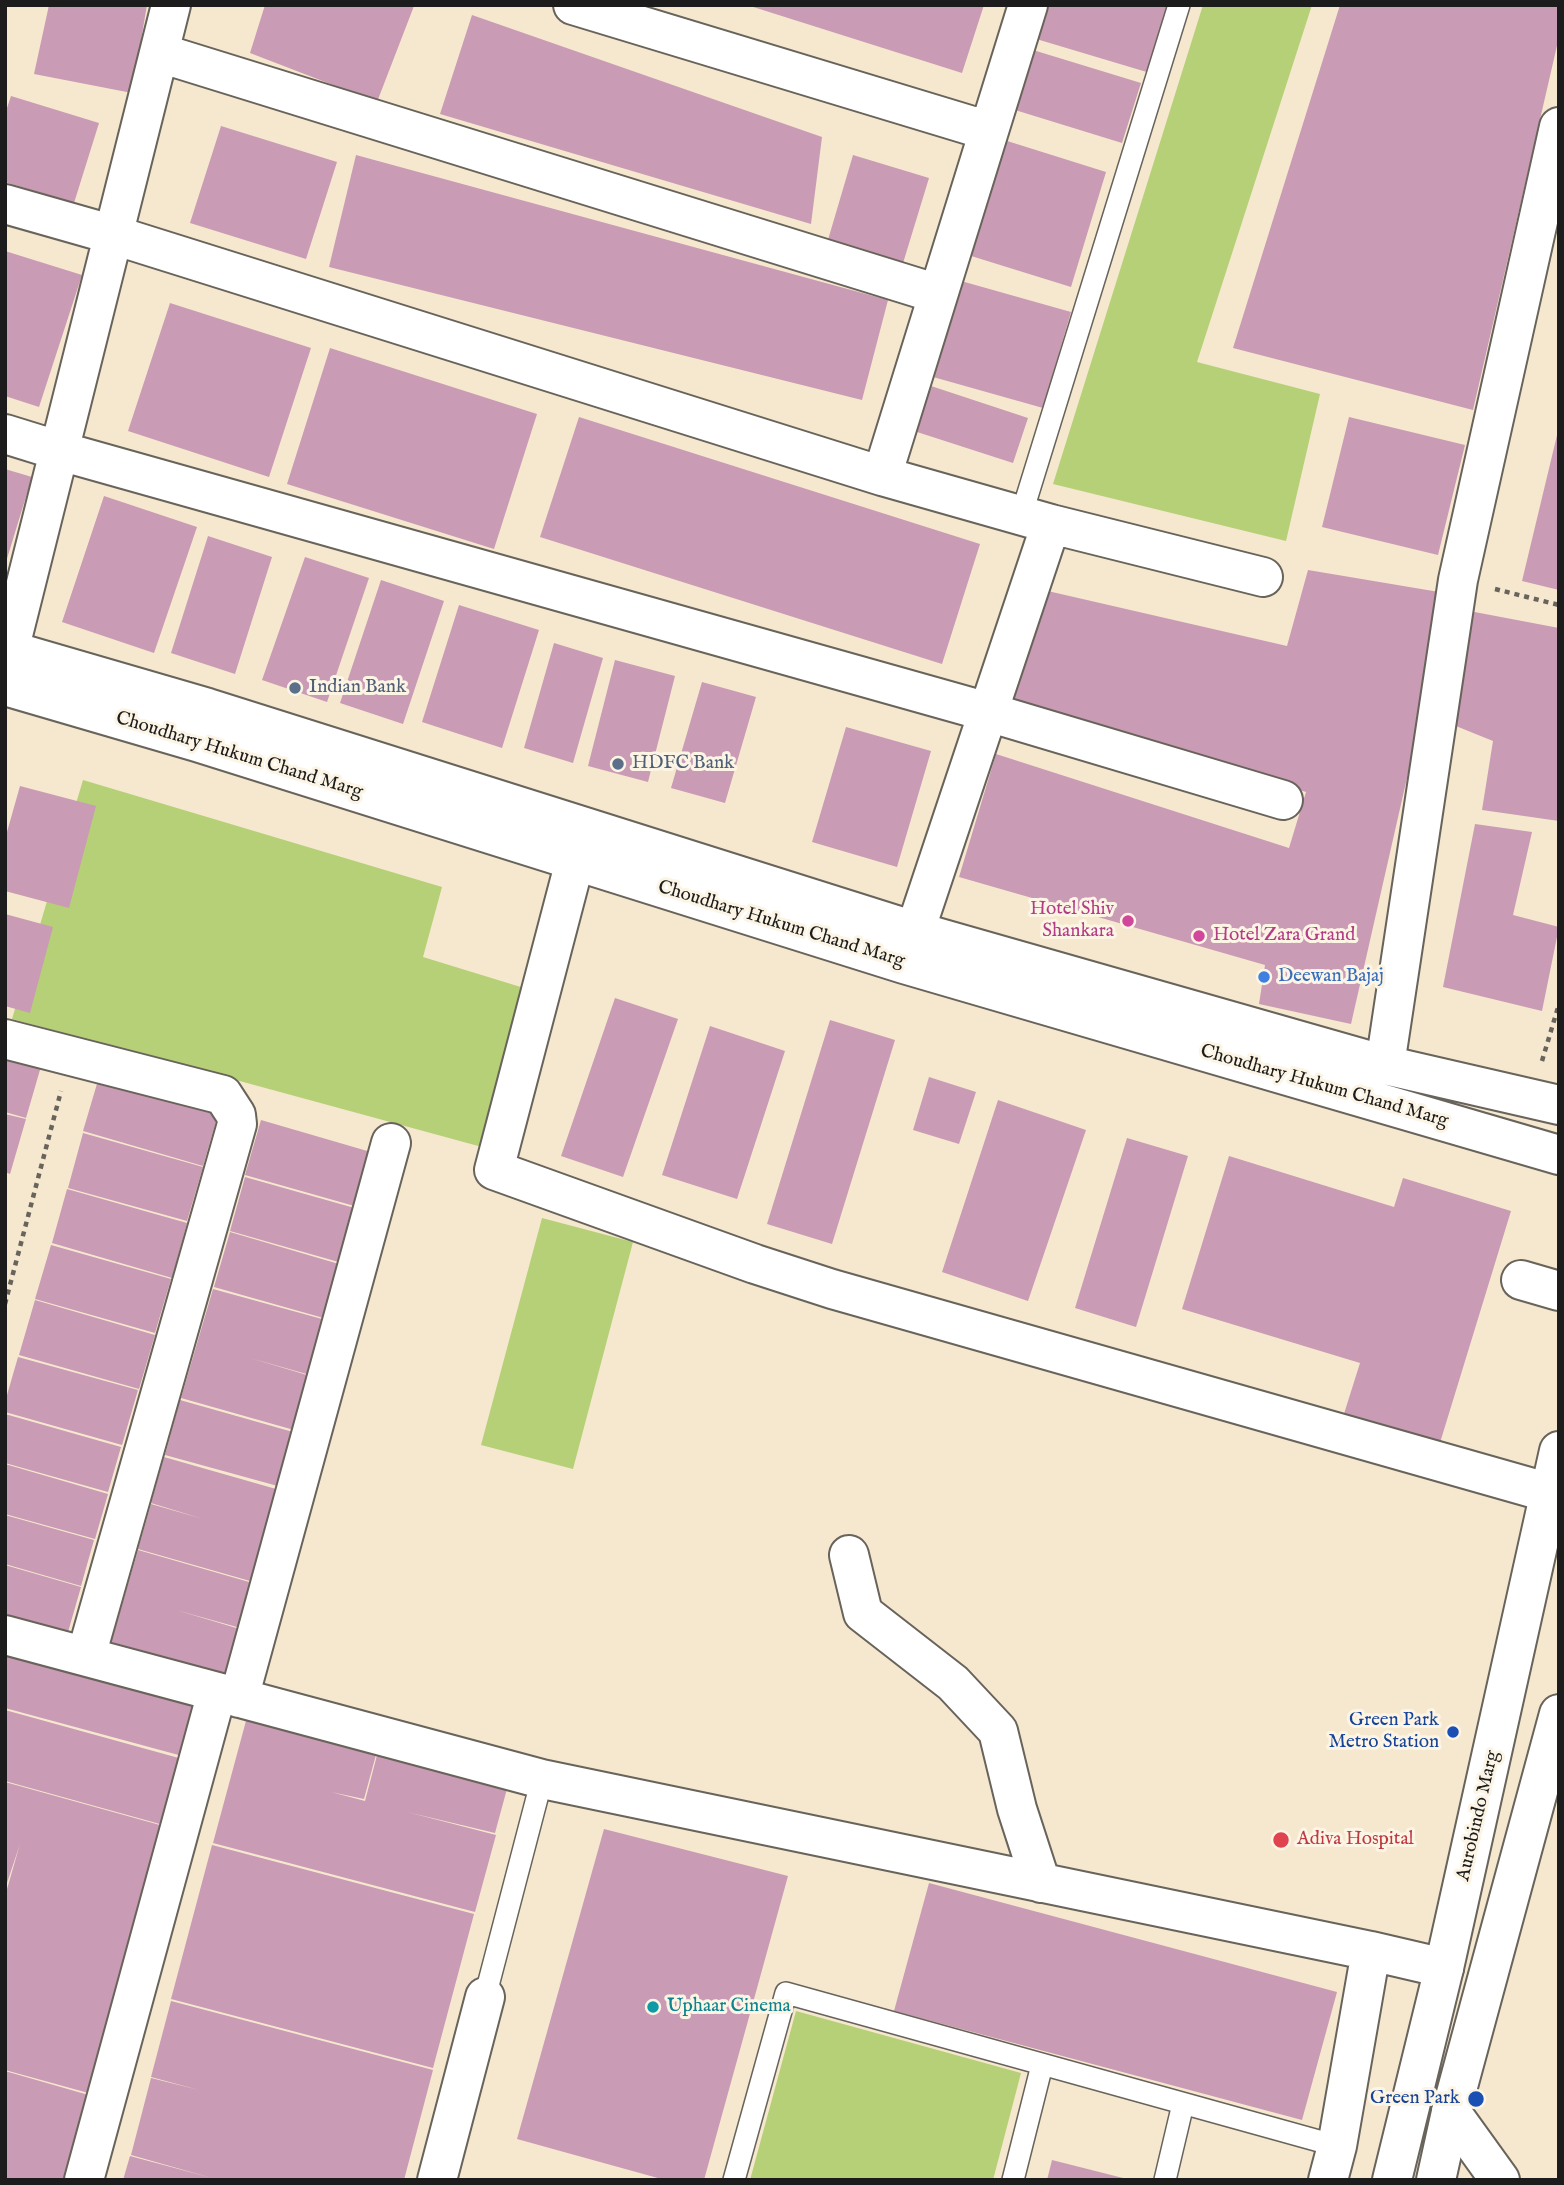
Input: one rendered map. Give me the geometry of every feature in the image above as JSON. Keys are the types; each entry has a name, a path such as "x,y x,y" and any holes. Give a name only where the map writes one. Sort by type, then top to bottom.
{"main road":[{"path":"6,663 171,5"},
{"path":"882,476 1028,5"},
{"path":"594,8 989,131"},
{"path":"160,53 938,294"},
{"path":"1385,1065 1458,580 1559,127"},
{"path":"5,204 114,235 882,476 1036,520 1264,577"},
{"path":"5,433 60,451 988,712 1283,800"},
{"path":"915,931 988,712 1036,520"},
{"name":"Choudhary Hukum Chand Marg","path":"6,663 197,741 575,861 904,964 1559,1155"},
{"name":"Choudhary Hukum Chand Marg","path":"6,663 208,708 915,931 1385,1065 1545,1102"},
{"path":"575,861 494,1170 832,1289 1550,1493"},
{"path":"5,1039 223,1096 232,1106 237,1124 86,1656"},
{"path":"84,2180 391,1143"},
{"path":"1521,1280 1559,1291"},
{"name":"Aurobindo Marg","path":"1392,2180 1444,1968 1559,1451"},
{"path":"849,1555 863,1613 953,1683 998,1731 1017,1809 1041,1883"},
{"path":"5,1635 542,1779 1444,1968"},
{"path":"1436,2180 1451,2112 1559,1714"},
{"path":"1332,2163 1371,1951"},
{"path":"437,2180 485,1997"},
{"path":"1451,2112 1500,2180"}],"lane":[{"path":"1036,520 1178,5"},
{"path":"485,1997 542,1779"},
{"path":"734,2180 786,1993 1183,2104 1332,2163"},
{"path":"1013,2180 1042,2065"},
{"path":"1164,2180 1183,2104"}],"path":[{"path":"1458,580 1559,605"},
{"path":"1545,1102 1559,1004"},
{"path":"5,1304 70,1056"}],"green space":[{"path":"1203,5 1312,5 1197,362 1320,394 1286,541 1053,484"},
{"path":"83,780 442,887 423,957 537,992 482,1147 12,1019"},
{"path":"542,1218 633,1242 573,1469 481,1445"},
{"path":"796,2011 1021,2073 993,2180 750,2180"}],"building":[{"path":"49,5 147,5 132,93 34,74"},
{"path":"265,5 414,6 377,102 250,53"},
{"path":"747,5 984,5 962,73"},
{"path":"1043,5 1170,5 1150,73 1033,38"},
{"path":"1340,5 1559,5 1559,37 1473,410 1233,348"},
{"path":"472,15 822,137 811,224 440,114"},
{"path":"1033,50 1141,83 1122,143 1015,110"},
{"path":"11,96 99,123 74,203 5,182 5,114"},
{"path":"221,126 337,162 306,259 190,223"},
{"path":"1004,140 1106,172 1071,287 968,255"},
{"path":"356,155 888,300 862,400 329,267"},
{"path":"853,155 929,178 900,273 825,250"},
{"path":"5,251 82,275 39,407 5,396"},
{"path":"954,279 1071,312 1043,408 926,375"},
{"path":"170,303 311,348 269,477 128,431"},
{"path":"330,348 537,414 494,549 287,484"},
{"path":"928,385 1028,418 1013,463 914,431"},
{"path":"579,417 980,544 942,664 540,537"},
{"path":"1349,417 1465,445 1438,555 1322,527"},
{"path":"1559,431 1559,590 1522,581"},
{"path":"5,469 32,477 6,562 5,562"},
{"path":"104,496 197,527 154,653 62,622"},
{"path":"208,536 272,557 235,674 171,653"},
{"path":"305,557 369,578 327,702 262,680"},
{"path":"1308,570 1445,593 1437,646 1351,1024 1259,1004 1265,965 959,877 996,754 1289,848 1306,792 1003,695 1039,589 1287,646"},
{"path":"381,580 444,601 403,724 340,703"},
{"path":"459,605 539,630 502,748 422,722"},
{"path":"1464,610 1559,628 1559,821 1482,810 1493,741 1446,722"},
{"path":"554,643 603,658 573,763 524,748"},
{"path":"615,660 675,676 648,782 588,766"},
{"path":"702,682 756,697 725,803 671,788"},
{"path":"846,727 931,751 897,867 812,842"},
{"path":"20,786 96,806 69,908 5,891 5,839"},
{"path":"1475,824 1532,832 1513,915 1559,927 1542,1011 1443,987"},
{"path":"5,914 53,927 30,1013 5,1006"},
{"path":"615,998 678,1019 623,1177 561,1156"},
{"path":"830,1020 895,1040 832,1244 767,1224"},
{"path":"710,1026 785,1051 737,1199 662,1175"},
{"path":"5,1053 42,1063 26,1118 5,1112"},
{"path":"99,1077 219,1111 203,1166 83,1131"},
{"path":"929,1077 976,1092 959,1144 913,1130"},
{"path":"998,1100 1086,1130 1028,1301 942,1272"},
{"path":"5,1114 26,1119 10,1174 5,1172"},
{"path":"261,1120 381,1155 365,1209 245,1175"},
{"path":"83,1133 203,1167 187,1221 68,1188"},
{"path":"1127,1138 1188,1156 1136,1327 1075,1308"},
{"path":"1229,1156 1394,1207 1403,1178 1511,1211 1439,1446 1343,1417 1360,1363 1182,1309"},
{"path":"245,1177 365,1211 349,1265 230,1231"},
{"path":"67,1189 187,1223 172,1278 52,1243"},
{"path":"230,1232 349,1267 334,1321 214,1287"},
{"path":"51,1245 171,1279 155,1333 35,1299"},
{"path":"213,1289 333,1322 317,1377 250,1358 317,1378 301,1432 181,1398"},
{"path":"35,1300 155,1335 139,1389 19,1355"},
{"path":"18,1357 138,1390 122,1445 5,1412 5,1402"},
{"path":"180,1400 300,1434 285,1488 165,1455"},
{"path":"5,1414 121,1447 108,1492 5,1463"},
{"path":"164,1457 283,1491 257,1583 138,1549 151,1504 203,1519 151,1503"},
{"path":"5,1464 108,1494 95,1539 5,1514"},
{"path":"5,1515 94,1540 81,1586 5,1564"},
{"path":"138,1550 256,1584 244,1629 176,1610 243,1630 230,1675 111,1642"},
{"path":"5,1565 81,1587 68,1632 5,1614"},
{"path":"5,1652 200,1705 186,1757 5,1708"},
{"path":"250,1706 380,1740 364,1799 331,1792 365,1801 381,1740 511,1774 495,1833 407,1812 496,1835 475,1912 213,1843"},
{"path":"5,1710 186,1760 167,1826 5,1781"},
{"path":"5,1782 167,1827 92,2094 5,2070 5,1896 20,1844 5,1889"},
{"name":"Uphaar Cinema","path":"604,1829 788,1876 704,2180 665,2180 517,2139"},
{"path":"212,1845 474,1914 433,2068 171,1999"},
{"path":"929,1883 1337,1992 1302,2120 894,2011"},
{"path":"171,2001 433,2070 404,2180 123,2180 130,2156 212,2178 131,2155 151,2078 199,2090 151,2077"},
{"path":"5,2071 92,2096 69,2180 5,2180"},
{"path":"1052,2160 1127,2179 1127,2180 1047,2180"}],"place":[{"name":"Indian Bank","path":"295,688"},
{"name":"HDFC Bank","path":"618,764"},
{"name":"Hotel Shiv Shankara","path":"1128,921"},
{"name":"Hotel Zara Grand","path":"1199,936"},
{"name":"Deewan Bajaj","path":"1264,977"},
{"name":"Green Park Metro Station","path":"1453,1732"},
{"name":"Adiva Hospital","path":"1281,1840"},
{"name":"Uphaar Cinema","path":"653,2007"},
{"name":"Green Park","path":"1476,2099"}]}
